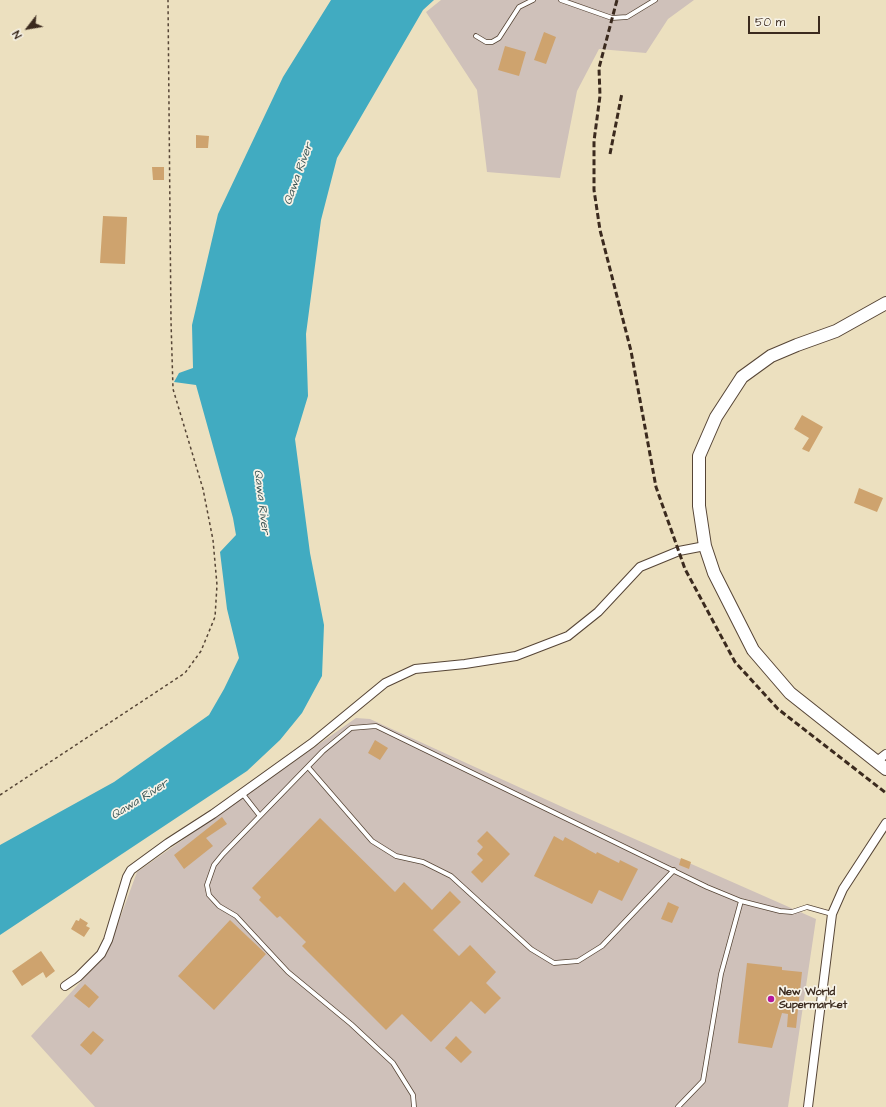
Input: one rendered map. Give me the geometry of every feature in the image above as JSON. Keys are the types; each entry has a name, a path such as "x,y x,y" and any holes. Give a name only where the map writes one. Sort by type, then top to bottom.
{"main road":[{"path":"883,762 790,693 753,650 714,573 705,546 699,506 699,456 716,417 742,377 771,356 836,331 886,303"}],"street":[{"path":"65,986 78,977 101,954 108,940 127,877 131,870 312,743 385,683 416,669 465,664 516,656 568,636 598,612 640,567 679,552 705,546"},
{"path":"808,1107 832,914 843,889 886,823"}],"lane":[{"path":"476,36 486,42 492,42 499,38 520,7 533,0"},
{"path":"564,0 612,18 627,17 655,0"},
{"path":"414,1107 413,1095 393,1063 351,1024 288,972 236,916 218,906 209,895 207,886 214,865 308,767 351,728 376,726 707,887 741,901 780,911 792,912 807,907 832,914"},
{"path":"308,767 372,841 396,856 423,862 451,876 531,949 554,963 578,961 602,946 674,870"},
{"path":"242,793 260,816"},
{"path":"678,1107 703,1081 721,974 741,901"}],"path":[{"path":"0,795 185,673 201,651 215,617 217,585 213,540 203,489 173,389 168,0"}],"shaded area":[{"path":"441,0 694,0 668,19 646,53 599,49 577,91 560,178 487,172 477,90 426,12"},
{"path":"356,718 370,719 569,810 816,919 788,1107 95,1107 31,1036 107,953 137,872"}],"water":[{"name":"Qawa River","path":"331,0 434,0 423,10 337,158 321,220 306,334 308,396 295,439 310,553 324,625 322,676 302,713 280,740 247,771 0,935 0,845 114,782 209,715 239,658 227,609 220,552 236,535 233,518 196,385 174,382 179,373 193,368 192,325 218,214 283,77"}],"building":[{"path":"544,32 556,37 546,64 534,60"},
{"path":"505,46 526,52 519,76 498,70"},
{"path":"196,135 209,136 208,148 196,148"},
{"path":"152,167 164,167 164,180 153,180"},
{"path":"103,216 127,217 125,264 100,263"},
{"path":"802,415 823,427 809,452 802,449 809,438 794,429"},
{"path":"859,488 883,498 877,512 854,503"},
{"path":"375,740 388,748 380,760 368,753"},
{"path":"222,817 227,824 206,838 213,846 184,869 174,855"},
{"path":"320,818 395,892 404,882 432,910 450,891 461,902 433,930 459,956 470,945 496,972 486,983 501,998 485,1014 471,1001 431,1042 402,1014 386,1030 302,946 306,942 280,916 277,918 259,900 261,897 252,888"},
{"path":"487,831 510,854 482,883 471,872 483,860 477,854 483,847 477,841"},
{"path":"554,836 563,841 565,837 596,854 597,852 619,863 620,860 638,869 622,901 599,890 592,904 534,876"},
{"path":"681,858 691,862 689,869 679,865"},
{"path":"668,902 679,907 672,923 661,919"},
{"path":"80,918 88,923 86,926 90,928 84,937 71,929 76,920 79,921"},
{"path":"230,920 266,954 214,1010 178,976"},
{"path":"41,951 55,971 46,978 43,972 22,986 12,971"},
{"name":"New World Supermarket","path":"747,963 782,967 782,970 802,972 796,1028 787,1027 788,1014 782,1013 772,1048 738,1043"},
{"path":"85,984 99,997 89,1008 74,996"},
{"path":"93,1031 104,1040 91,1055 80,1045"},
{"path":"456,1036 472,1052 461,1063 445,1048"}],"railway":[{"path":"617,0 599,68 600,96 594,141 594,190 600,230 631,351 656,487 685,569 735,662 778,709 886,793"},
{"path":"610,154 622,93"}],"place":[{"name":"New World Supermarket","path":"771,999"}]}
